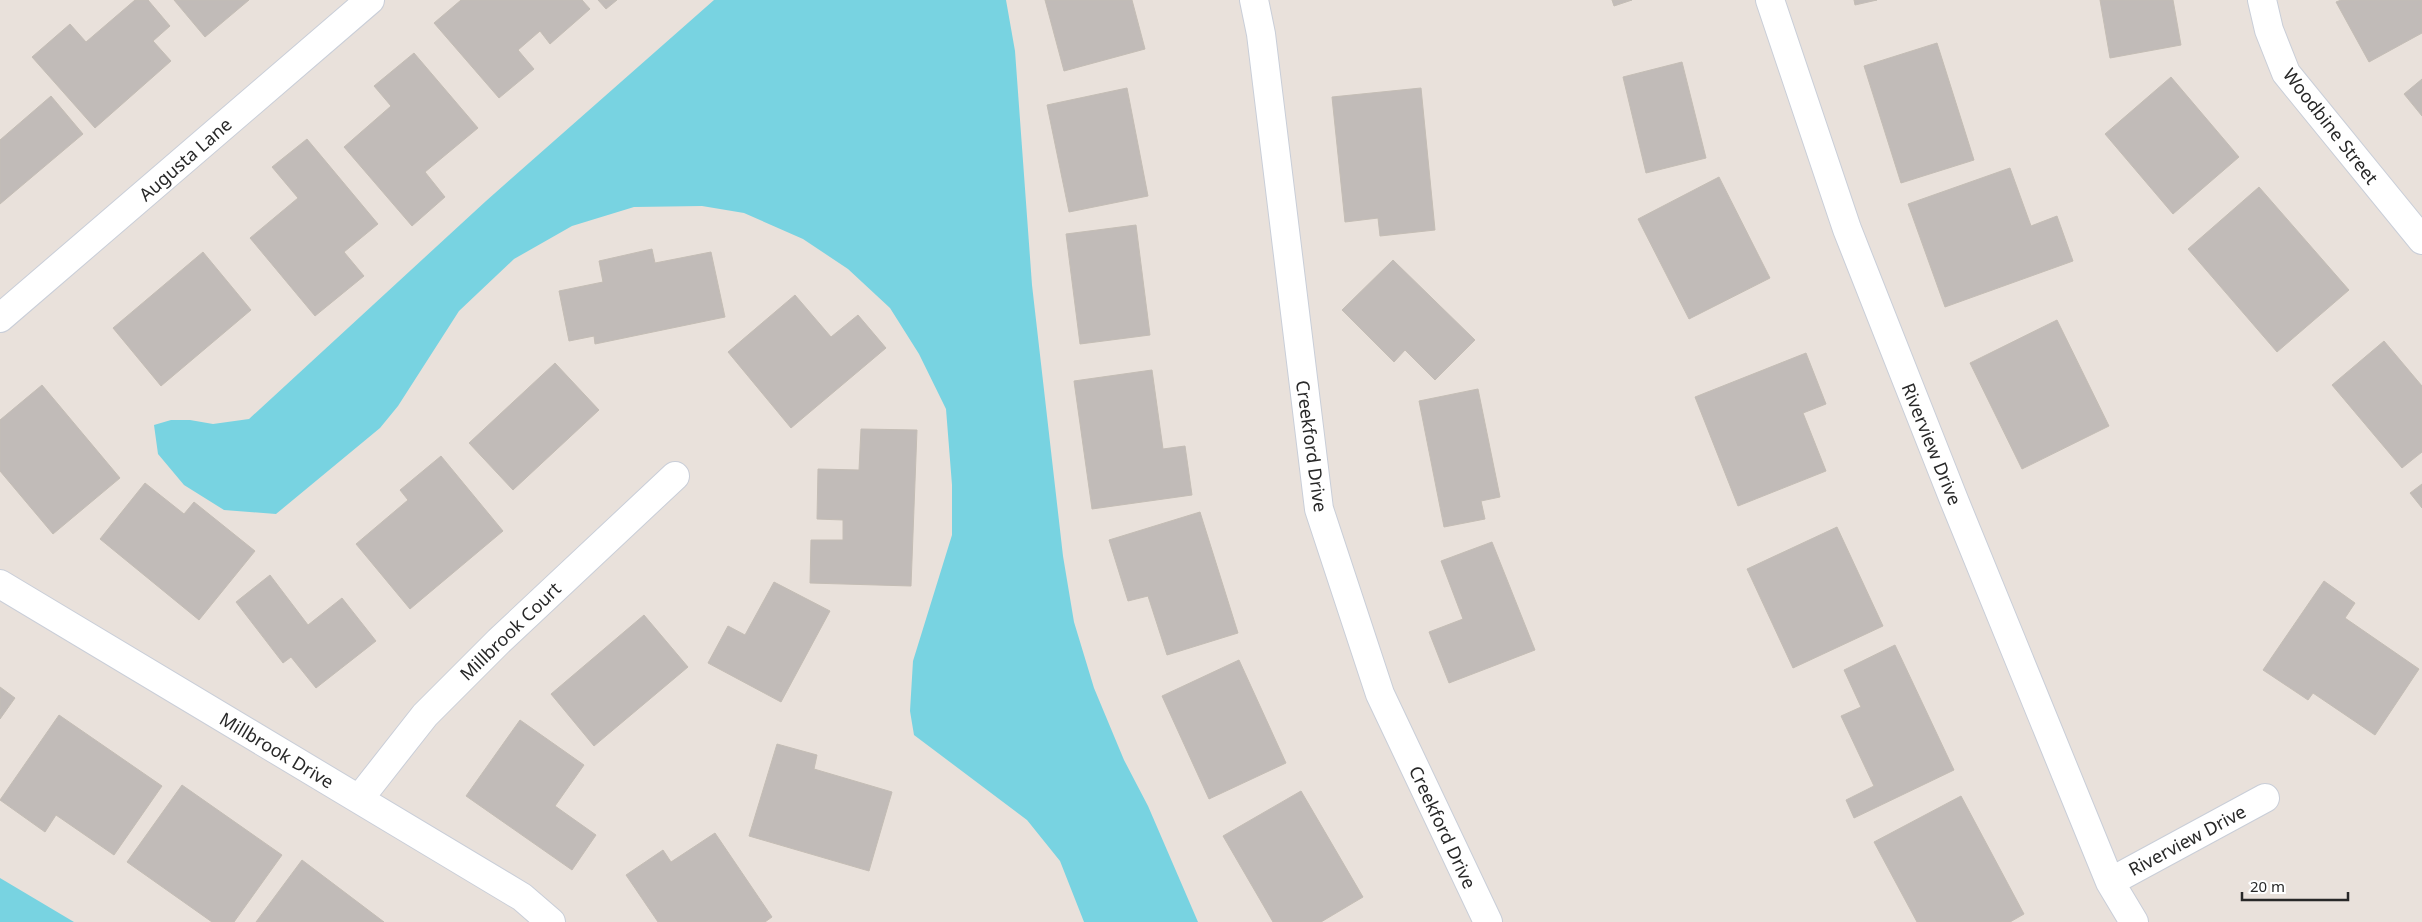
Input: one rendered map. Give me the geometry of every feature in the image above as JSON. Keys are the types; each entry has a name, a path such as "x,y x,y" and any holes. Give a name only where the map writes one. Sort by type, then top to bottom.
{"street":[{"name":"Augusta Lane","path":"0,318 370,0"},
{"name":"Creekford Drive","path":"1254,0 1261,34 1319,509 1380,694 1488,922"},
{"name":"Riverview Drive","path":"1770,0 1850,238 2110,882 2134,922"},
{"name":"Woodbine Street","path":"2262,0 2269,30 2286,73 2422,240"},
{"name":"Millbrook Court","path":"359,799 425,715 499,640 675,476"},
{"name":"Millbrook Drive","path":"0,584 522,897 550,922"},
{"name":"Riverview Drive","path":"2110,882 2265,798"}],"water":[{"path":"714,0 1006,0 1015,51 1032,285 1063,556 1074,622 1094,688 1124,760 1148,806 1198,922 1084,922 1060,861 1027,820 914,735 910,711 913,661 952,535 952,485 946,409 919,354 890,308 848,269 803,239 744,213 702,206 634,207 572,226 514,259 459,311 398,406 380,428 276,514 224,510 184,485 158,454 154,425 171,420 190,420 213,424 249,419 486,201"},
{"path":"0,878 74,922 0,922"}],"building":[{"path":"135,0 148,0 170,26 153,41 171,61 95,128 32,57 70,24 86,42"},
{"path":"174,0 249,0 205,37"},
{"path":"461,0 582,0 590,9 550,44 540,31 518,50 534,69 499,98 434,23"},
{"path":"598,0 617,0 606,9"},
{"path":"1045,0 1132,0 1145,49 1064,71"},
{"path":"1612,0 1632,0 1614,6"},
{"path":"1854,0 1877,0 1855,5"},
{"path":"2100,0 2173,0 2181,45 2110,58"},
{"path":"2341,0 2422,0 2422,33 2369,62 2336,2"},
{"path":"1937,43 1974,160 1901,183 1864,66"},
{"path":"414,53 478,128 425,172 445,197 412,226 344,147 391,106 374,86"},
{"path":"1682,62 1706,158 1646,173 1623,77"},
{"path":"2171,77 2239,157 2173,214 2105,134"},
{"path":"2422,79 2422,116 2404,94"},
{"path":"1127,88 1148,196 1069,212 1047,105"},
{"path":"1421,88 1435,230 1380,236 1378,218 1345,222 1332,97"},
{"path":"51,96 83,134 0,204 0,140"},
{"path":"307,139 378,224 344,252 364,276 315,316 250,238 298,198 272,167"},
{"path":"2010,168 2031,226 2057,216 2073,261 1945,307 1908,204"},
{"path":"1719,177 1770,278 1689,319 1638,219"},
{"path":"2259,187 2349,290 2277,352 2188,249"},
{"path":"1136,225 1150,335 1080,344 1066,234"},
{"path":"652,249 655,263 711,252 725,317 595,344 594,336 569,341 559,291 603,282 599,261"},
{"path":"203,252 251,310 161,386 113,328"},
{"path":"1393,260 1475,340 1435,380 1405,350 1394,362 1342,310"},
{"path":"795,295 831,337 858,315 886,348 791,428 728,352"},
{"path":"2057,320 2109,426 2022,469 1970,363"},
{"path":"2384,341 2422,386 2422,452 2402,468 2332,385"},
{"path":"1806,353 1826,404 1803,413 1826,471 1738,506 1695,397"},
{"path":"555,363 599,410 513,490 469,443"},
{"path":"1152,370 1163,449 1185,446 1192,495 1092,509 1074,381"},
{"path":"42,385 120,478 53,534 0,471 0,420"},
{"path":"1478,389 1500,497 1481,501 1485,519 1444,527 1419,401"},
{"path":"861,429 917,430 911,586 810,583 811,540 843,540 843,520 817,519 818,469 859,470"},
{"path":"441,456 503,531 410,609 356,544 408,500 400,490"},
{"path":"145,483 184,514 194,502 255,551 199,620 100,539"},
{"path":"2422,484 2422,508 2410,493"},
{"path":"1200,512 1238,633 1167,655 1148,596 1128,601 1109,540"},
{"path":"1837,527 1883,626 1793,668 1747,569"},
{"path":"1492,542 1535,650 1449,683 1429,632 1463,619 1441,561"},
{"path":"270,575 308,625 342,598 376,641 316,688 291,657 283,663 236,602"},
{"path":"2324,581 2355,603 2345,618 2419,669 2375,735 2313,693 2308,700 2263,670"},
{"path":"774,582 830,611 781,702 708,663 728,626 745,635"},
{"path":"644,615 688,667 594,746 551,694"},
{"path":"1895,645 1954,770 1854,818 1846,800 1874,786 1841,716 1861,707 1844,670"},
{"path":"1239,660 1286,763 1209,799 1162,696"},
{"path":"0,687 15,698 0,719"},
{"path":"59,715 162,786 114,855 56,815 45,832 0,800"},
{"path":"520,720 584,765 555,806 596,835 572,870 466,796"},
{"path":"777,744 817,755 814,769 892,792 869,871 749,836"},
{"path":"182,785 282,855 234,922 212,922 127,862"},
{"path":"1301,791 1363,897 1321,922 1273,922 1223,836"},
{"path":"1961,796 2024,914 2010,922 1917,922 1874,842"},
{"path":"715,833 772,917 765,922 658,922 626,875 663,850 671,862"},
{"path":"302,860 384,922 256,922"}]}
